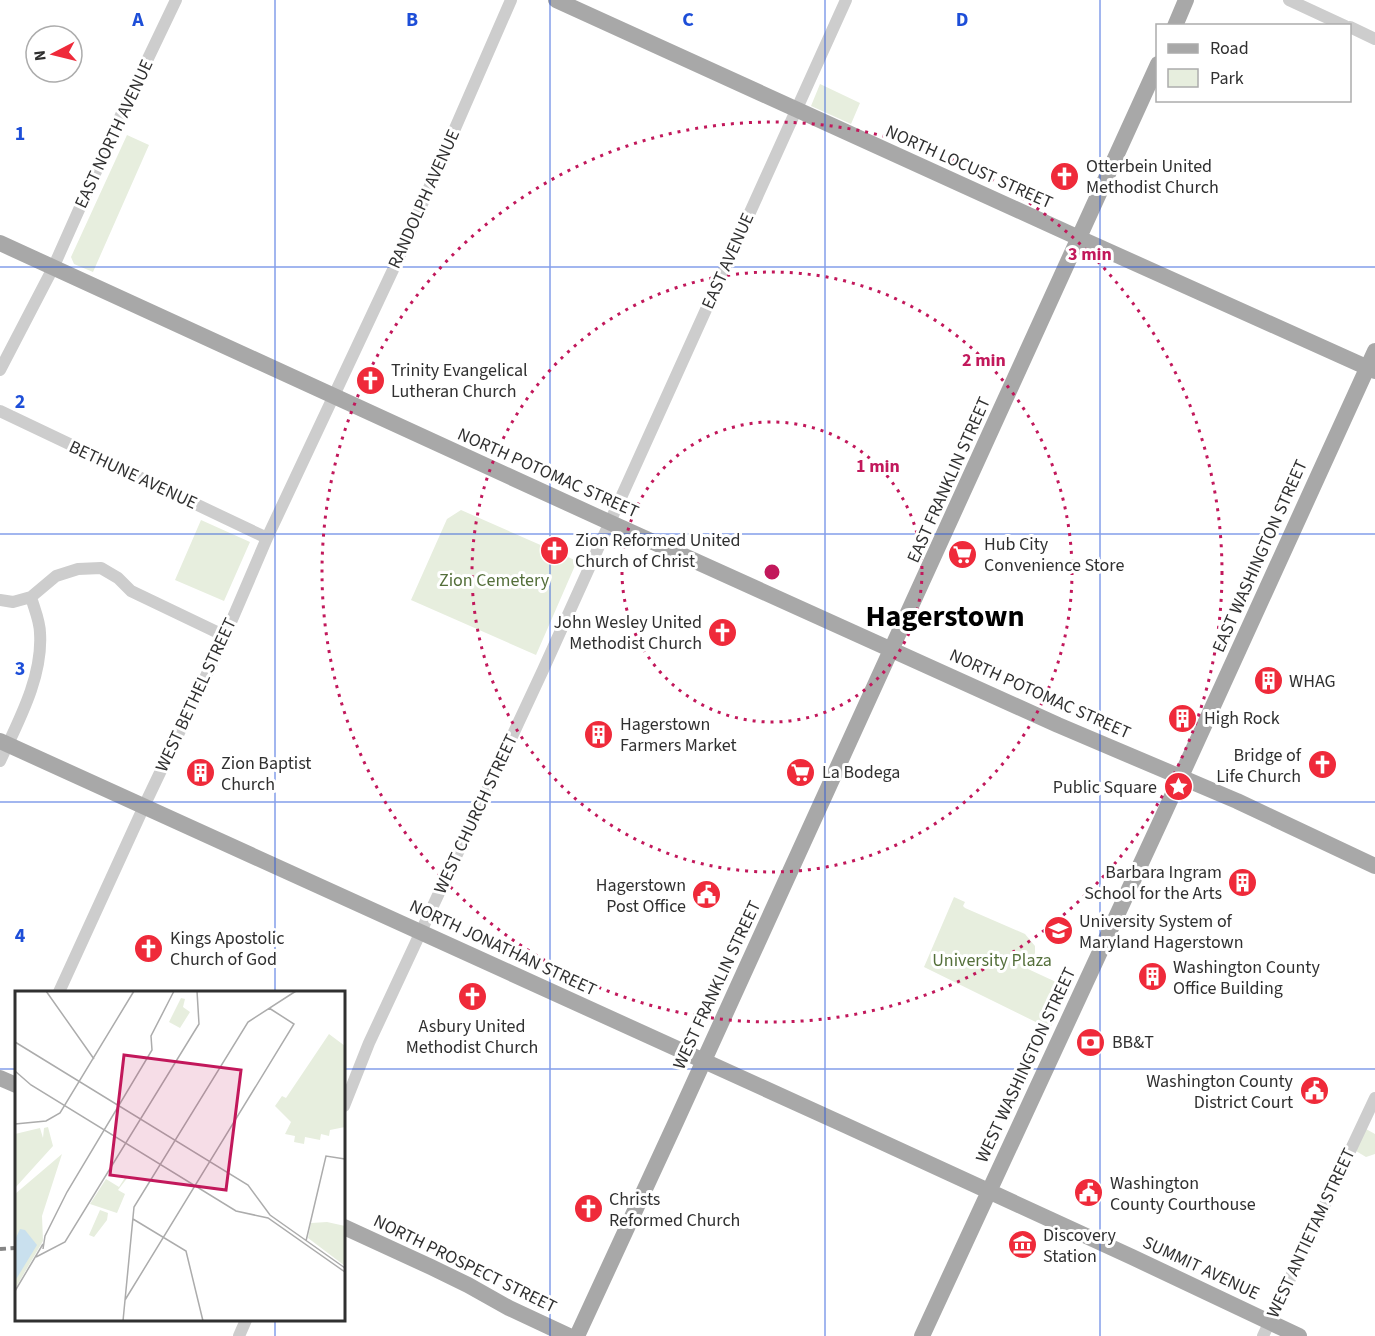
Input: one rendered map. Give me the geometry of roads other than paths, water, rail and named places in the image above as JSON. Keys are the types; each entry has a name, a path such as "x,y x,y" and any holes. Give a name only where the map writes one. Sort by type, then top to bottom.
{"main road":[{"name":"NORTH LOCUST STREET","path":"556,0 1371,369"},
{"path":"1176,24 1186,0"},
{"name":"EAST FRANKLIN STREET","path":"893,650 1156,68"},
{"name":"NORTH POTOMAC STREET","path":"0,243 610,523 1058,725 1237,801 1375,866"},
{"name":"EAST WASHINGTON STREET","path":"1181,777 1371,369 1375,351"},
{"name":"WEST FRANKLIN STREET","path":"577,1336 893,650"},
{"name":"NORTH JONATHAN STREET","path":"4,743 988,1191"},
{"name":"WEST WASHINGTON STREET","path":"922,1336 1181,777"},
{"path":"0,1078 15,1085"},
{"name":"SUMMIT AVENUE","path":"988,1191 1132,1257 1266,1329 1299,1336"},
{"name":"NORTH PROSPECT STREET","path":"345,1227 431,1267 569,1336"}],"street":[{"name":"EAST NORTH AVENUE","path":"0,370 53,268 122,113 176,0"},
{"name":"RANDOLPH AVENUE","path":"334,397 399,257 511,0"},
{"name":"EAST AVENUE","path":"610,523 846,0"},
{"path":"1289,0 1341,24"},
{"path":"1351,27 1375,39"},
{"name":"WEST BETHEL STREET","path":"59,991 334,397"},
{"name":"BETHUNE AVENUE","path":"0,411 267,538"},
{"name":"WEST CHURCH STREET","path":"345,1103 369,1043 610,523"},
{"path":"0,600 13,602 31,597 56,576 78,569 101,568 118,578 131,591 225,636"},
{"path":"0,761 4,743 34,684 40,656 40,631 31,597"},
{"name":"WEST ANTIETAM STREET","path":"1266,1329 1375,1098"},
{"path":"239,1336 246,1321"}],"railway":[{"path":"0,1249 15,1248"}],"place":[{"name":"Otterbein United Methodist Church","path":"1065,176"},
{"name":"Trinity Evangelical Lutheran Church","path":"370,380"},
{"name":"Zion Reformed United Church of Christ","path":"554,550"},
{"name":"Hub City Convenience Store","path":"963,554"},
{"name":"John Wesley United Methodist Church","path":"723,632"},
{"name":"WHAG","path":"1268,681"},
{"name":"High Rock","path":"1183,718"},
{"name":"Hagerstown Farmers Market","path":"599,734"},
{"name":"Bridge of Life Church","path":"1322,765"},
{"name":"La Bodega","path":"801,772"},
{"name":"Zion Baptist Church","path":"200,773"},
{"name":"Public Square","path":"1178,787"},
{"name":"Barbara Ingram School for the Arts","path":"1243,882"},
{"name":"Hagerstown Post Office","path":"707,895"},
{"name":"University System of Maryland Hagerstown","path":"1058,931"},
{"name":"Kings Apostolic Church of God","path":"149,948"},
{"name":"Washington County Office Building","path":"1152,977"},
{"name":"Asbury United Methodist Church","path":"472,997"},
{"name":"BB&T","path":"1091,1042"},
{"name":"Washington County District Court","path":"1314,1091"},
{"name":"Washington County Courthouse","path":"1089,1193"},
{"name":"Christs Reformed Church","path":"588,1209"},
{"name":"Discovery Station","path":"1022,1245"}],"district":[{"name":"Hagerstown","path":"945,616"}],"park label":[{"name":"Zion Cemetery","path":"494,580"},
{"name":"University Plaza","path":"992,960"}]}
